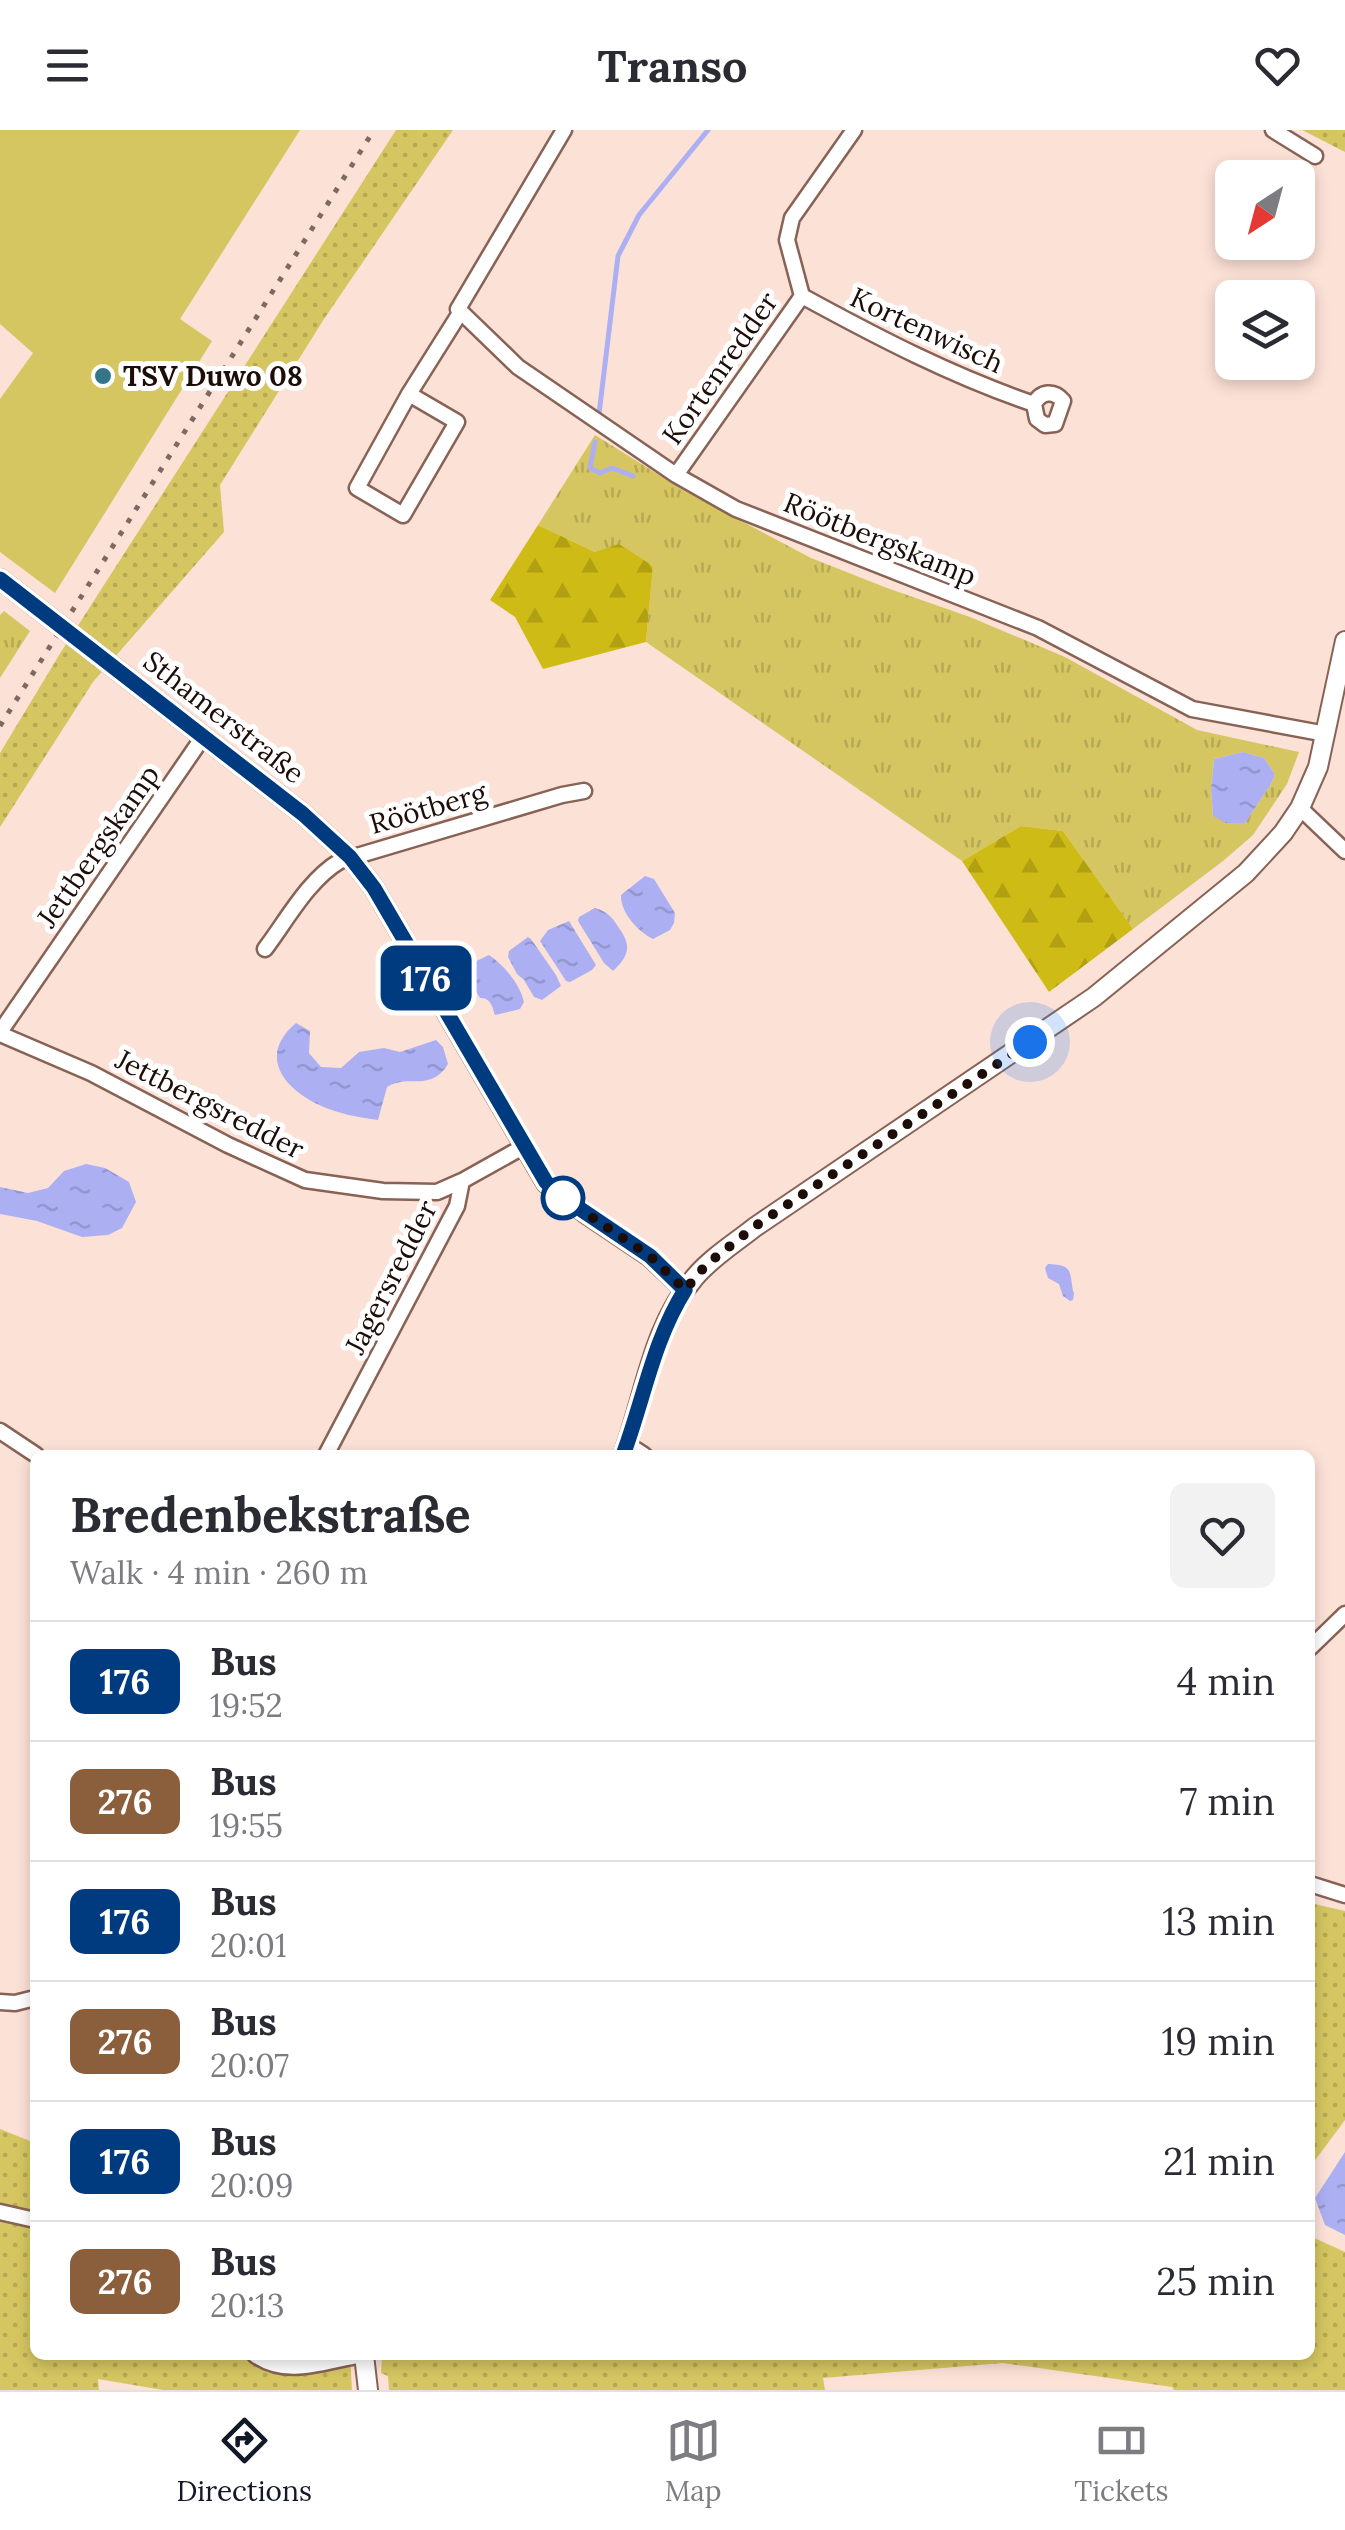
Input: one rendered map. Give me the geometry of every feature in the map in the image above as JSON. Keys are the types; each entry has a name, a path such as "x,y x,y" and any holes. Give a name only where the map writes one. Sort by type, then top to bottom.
{"street":[{"path":"410,394 458,422 402,515 356,488 410,394 564,130"},
{"name":"Kortenredder","path":"676,475 802,296 787,240 792,218 854,130"},
{"path":"1274,130 1315,156"},
{"name":"Kortenwisch","path":"802,296 888,343 979,385 1034,404"},
{"name":"Röötbergskamp","path":"459,311 518,368 676,475 736,509 1038,628 1192,709 1326,734"},
{"name":"Sthamerstraße","path":"0,578 303,814 350,857 374,888 523,1147 552,1189 650,1256 685,1290"},
{"path":"625,1450 654,1353 671,1314 706,1265 754,1227 1094,997 1246,873 1282,834 1300,808 1318,766 1345,641"},
{"name":"Jettbergskamp","path":"0,1033 203,736"},
{"name":"Röötberg","path":"265,949 331,866 350,857 584,791"},
{"path":"1300,808 1345,852"},
{"name":"Jettbergsredder","path":"0,1033 92,1072 228,1145 305,1180 383,1191 437,1192 462,1181"},
{"name":"Jagersredder","path":"329,1450 458,1206 462,1181 523,1147"},
{"path":"0,1431 30,1451"},
{"path":"1315,1643 1345,1614"},
{"path":"1315,1885 1345,1894"},
{"path":"0,2002 30,1999"},
{"path":"0,2212 30,2219"},
{"path":"263,2360 294,2368 337,2360"},
{"path":"365,2360 368,2390"}],"green space":[{"name":"TSV Duwo 08","path":"0,130 300,130 180,319 212,341 55,593 0,552 0,399 33,353 0,324"},
{"path":"396,130 453,130 324,319 220,485 224,532 93,682 0,827 0,753"},
{"path":"1302,130 1345,130 1345,152"},
{"path":"595,435 683,490 811,558 1065,657 1197,730 1299,752 1287,784 1253,835 1133,929 1063,831 1021,826 962,861 646,642 653,565 595,552 538,525","holes":["1243,752 1264,758 1275,774 1245,823 1213,816 1214,759"]},
{"path":"538,525 595,552 619,544 653,566 646,642 543,669 515,617 490,600"},
{"path":"4,611 30,631 0,678 0,615"},
{"path":"1021,826 1063,831 1133,929 1049,992 962,861"},
{"path":"1315,1904 1345,1911 1345,2120 1315,2160"},
{"path":"0,2129 30,2141 30,2360 350,2360 352,2390 163,2390 98,2379 99,2390 0,2390"},
{"path":"1315,2238 1345,2252 1345,2390 1174,2390 1003,2363 823,2378 825,2390 389,2390 388,2376 381,2373 382,2360 1315,2360"}],"water":[{"path":"1243,752 1264,758 1275,774 1245,823 1226,823 1213,816 1214,759"},
{"path":"645,876 654,879 675,913 670,930 653,939 631,921 621,901 621,895"},
{"path":"595,908 612,918 626,940 625,956 613,971 578,921"},
{"path":"569,921 596,965 570,982 540,941 548,930"},
{"path":"528,937 561,986 542,1000 534,997 508,957 509,951"},
{"path":"489,955 519,988 524,1002 520,1009 495,1015 491,1003 480,998 463,971"},
{"path":"296,1023 310,1031 309,1053 321,1067 341,1068 359,1052 384,1048 400,1052 436,1040 443,1047 448,1064 434,1078 387,1087 378,1120 343,1113 307,1099 284,1078 277,1052"},
{"path":"86,1164 105,1168 129,1182 136,1202 122,1228 108,1235 82,1237 37,1221 0,1214 0,1187 28,1193 48,1188 64,1171"},
{"path":"1048,1264 1064,1266 1069,1271 1073,1300 1063,1296 1059,1284 1048,1278"},
{"path":"1345,2152 1345,2235 1325,2225 1315,2198"}],"waterway":[{"path":"599,414 618,256 639,215 708,130"},
{"path":"595,442 590,468 600,473 612,468 633,476"}],"railway":[{"path":"0,726 374,130"}],"bus line":[{"name":"176","path":"0,579 303,814 350,857 374,888 546,1182 650,1256 685,1290 654,1353 625,1450"}],"place":[{"name":"TSV Duwo 08","path":"103,376"}],"route":[{"path":"563,1198 650,1256 685,1290 706,1265 754,1227 1030,1042"}]}
